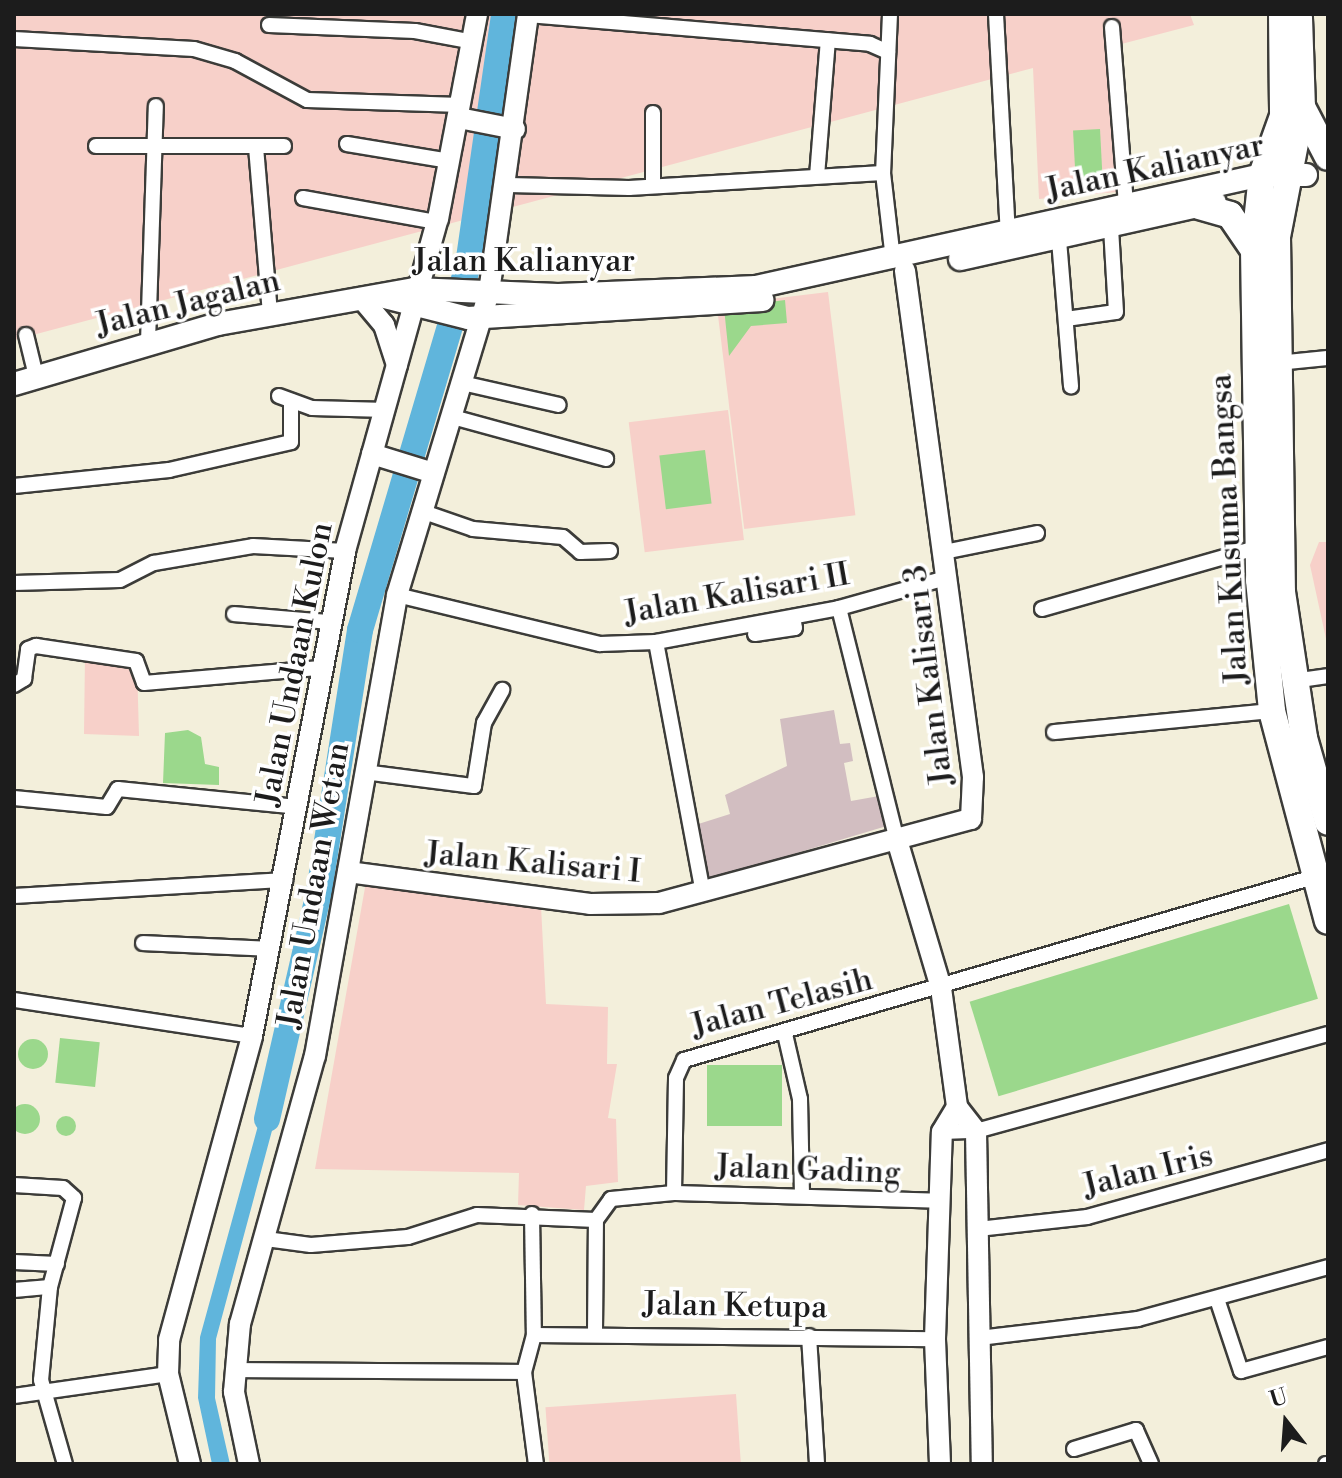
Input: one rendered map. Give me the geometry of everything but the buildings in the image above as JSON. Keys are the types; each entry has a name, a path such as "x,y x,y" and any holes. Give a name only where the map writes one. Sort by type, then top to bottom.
{"highway":[{"path":"1282,14 1283,116 1288,178"},
{"path":"1288,178 1302,107 1300,14"},
{"path":"1302,107 1328,157"},
{"name":"Jalan Kusuma Bangsa","path":"1288,178 1254,250 1259,547 1272,711 1300,826 1328,921"},
{"name":"Jalan Kusuma Bangsa","path":"1288,178 1277,363 1282,592 1292,681 1327,820"},
{"path":"1199,206 1230,215 1254,250"},
{"path":"1300,826 1327,820"}],"main road":[{"name":"Jalan Undaan Kulon","path":"190,1464 168,1374 169,1340 252,1036 286,880 320,668 345,551 377,455 398,373 412,298 437,222 464,115 477,14"},
{"name":"Jalan Undaan Wetan","path":"249,1464 234,1370 315,1056 397,595 421,511 424,469 462,383 481,292 509,185 508,127 528,14"},
{"path":"464,115 508,127"},
{"name":"Jalan Kalianyar","path":"899,266 1008,233 1126,206 1288,178"},
{"name":"Jalan Kalianyar","path":"412,298 438,313 475,318 717,299 1059,240 1199,206 1288,178"},
{"name":"Jalan Kalisari 3","path":"897,840 967,822 974,811 944,552 899,266"},
{"name":"Jalan Kalianyar","path":"372,298 412,298 441,288 481,292 717,299"},
{"path":"372,298 389,335 398,373"},
{"name":"Jalan Jagalan","path":"14,384 148,342 270,313 372,298"},
{"path":"377,455 424,469"},
{"path":"897,840 941,988 957,1107 976,1131 982,1464"},
{"name":"Jalan Kalisari I","path":"348,872 611,906 703,893 897,840"},
{"path":"940,1464 935,1339 942,1132 957,1107"}],"street":[{"path":"528,14 828,40 888,52"},
{"path":"890,14 883,173 899,266"},
{"path":"996,14 1008,233"},
{"path":"269,25 415,31 473,42"},
{"path":"1112,27 1126,206"},
{"path":"14,39 194,49 235,61 307,100 464,115"},
{"path":"817,176 828,40"},
{"path":"148,342 156,106"},
{"path":"653,113 653,184"},
{"path":"347,144 450,161"},
{"path":"96,146 284,146"},
{"path":"256,147 270,313"},
{"path":"509,185 653,184 883,173"},
{"path":"303,198 437,222"},
{"path":"1066,319 1116,312 1111,228"},
{"path":"1059,240 1071,387"},
{"path":"26,335 36,376"},
{"path":"1277,363 1328,358"},
{"path":"462,383 559,405"},
{"path":"14,486 169,470 291,442 285,399 387,410"},
{"path":"449,416 606,459"},
{"path":"421,511 473,529 563,537 580,552 610,551"},
{"path":"944,552 1037,533"},
{"path":"14,583 120,580 154,563 253,546 345,551"},
{"path":"1042,609 1259,547"},
{"name":"Jalan Kalisari II","path":"397,595 521,623 566,642 656,642 839,608 946,578"},
{"path":"839,608 897,840"},
{"path":"234,614 330,622"},
{"path":"755,634 795,628 793,617"},
{"path":"656,642 703,893"},
{"path":"14,685 24,679 28,649 36,646 136,661 144,683 320,668"},
{"path":"1292,681 1328,676"},
{"path":"364,772 474,786 484,723 502,690"},
{"path":"1054,732 1272,711"},
{"path":"14,798 107,807 118,789 297,807"},
{"name":"Jalan Telasih","path":"674,1193 679,1066 1314,877"},
{"path":"14,896 286,880"},
{"path":"143,943 271,949"},
{"path":"14,1000 252,1036"},
{"path":"785,1034 800,1099 802,1195"},
{"path":"942,1132 976,1131 1328,1034"},
{"name":"Jalan Iris","path":"978,1229 1087,1217 1328,1150"},
{"path":"14,1185 70,1192 50,1287 41,1394 65,1464"},
{"path":"595,1331 596,1220 611,1199 674,1193"},
{"name":"Jalan Gading","path":"674,1193 940,1201"},
{"path":"532,1214 534,1335 524,1372 536,1464"},
{"path":"266,1239 311,1245 408,1237 464,1216 532,1214 596,1220"},
{"path":"14,1262 57,1264"},
{"path":"979,1338 1080,1330 1217,1299 1328,1267"},
{"path":"14,1290 50,1287"},
{"path":"1217,1299 1241,1371 1328,1347"},
{"name":"Jalan Ketupa","path":"534,1335 595,1331 935,1339"},
{"path":"809,1336 817,1464"},
{"path":"234,1370 524,1372"},
{"path":"14,1396 168,1374"},
{"path":"1074,1449 1136,1430 1151,1464"}],"shaded area":[{"path":"14,14 1190,14 1194,25 1110,47 1117,192 1039,199 1033,68 14,340"},
{"path":"828,292 855,515 744,529 717,306"},
{"path":"728,410 744,540 645,552 629,422"},
{"path":"1319,542 1328,542 1328,648 1310,565"},
{"path":"85,656 137,665 139,736 84,734"},
{"path":"834,710 840,744 850,743 853,761 844,763 851,801 879,796 890,825 704,881 692,826 730,814 725,795 787,766 780,719"},
{"path":"366,882 541,906 546,1004 608,1007 607,1064 617,1064 608,1118 616,1119 618,1182 586,1186 584,1210 518,1205 519,1173 315,1169"},
{"path":"736,1394 741,1464 549,1464 545,1407"}],"green space":[{"path":"1100,129 1103,181 1076,182 1073,130"},
{"path":"785,300 787,323 751,326 729,356 724,308"},
{"path":"705,450 712,504 666,509 659,456"},
{"path":"188,730 201,737 205,764 219,767 219,785 163,783 165,733"},
{"path":"1289,904 1318,999 999,1096 970,1002"},
{"path":"60,1038 100,1042 95,1087 55,1083"},
{"path":"33,1039 44,1043 48,1054 44,1065 33,1069 22,1065 18,1054 22,1043"},
{"path":"707,1065 782,1065 782,1126 707,1126"},
{"path":"25,1104 36,1108 40,1119 36,1130 25,1134 14,1130 10,1119 14,1108"},
{"path":"66,1116 73,1119 76,1126 73,1133 66,1136 59,1133 56,1126 59,1119"}],"water":[{"path":"270,1082 284,1086 216,1339 215,1398 230,1464 212,1464 198,1398 200,1337"}],"waterway":[{"path":"267,1119 319,892 360,630 468,265 504,14"}]}
